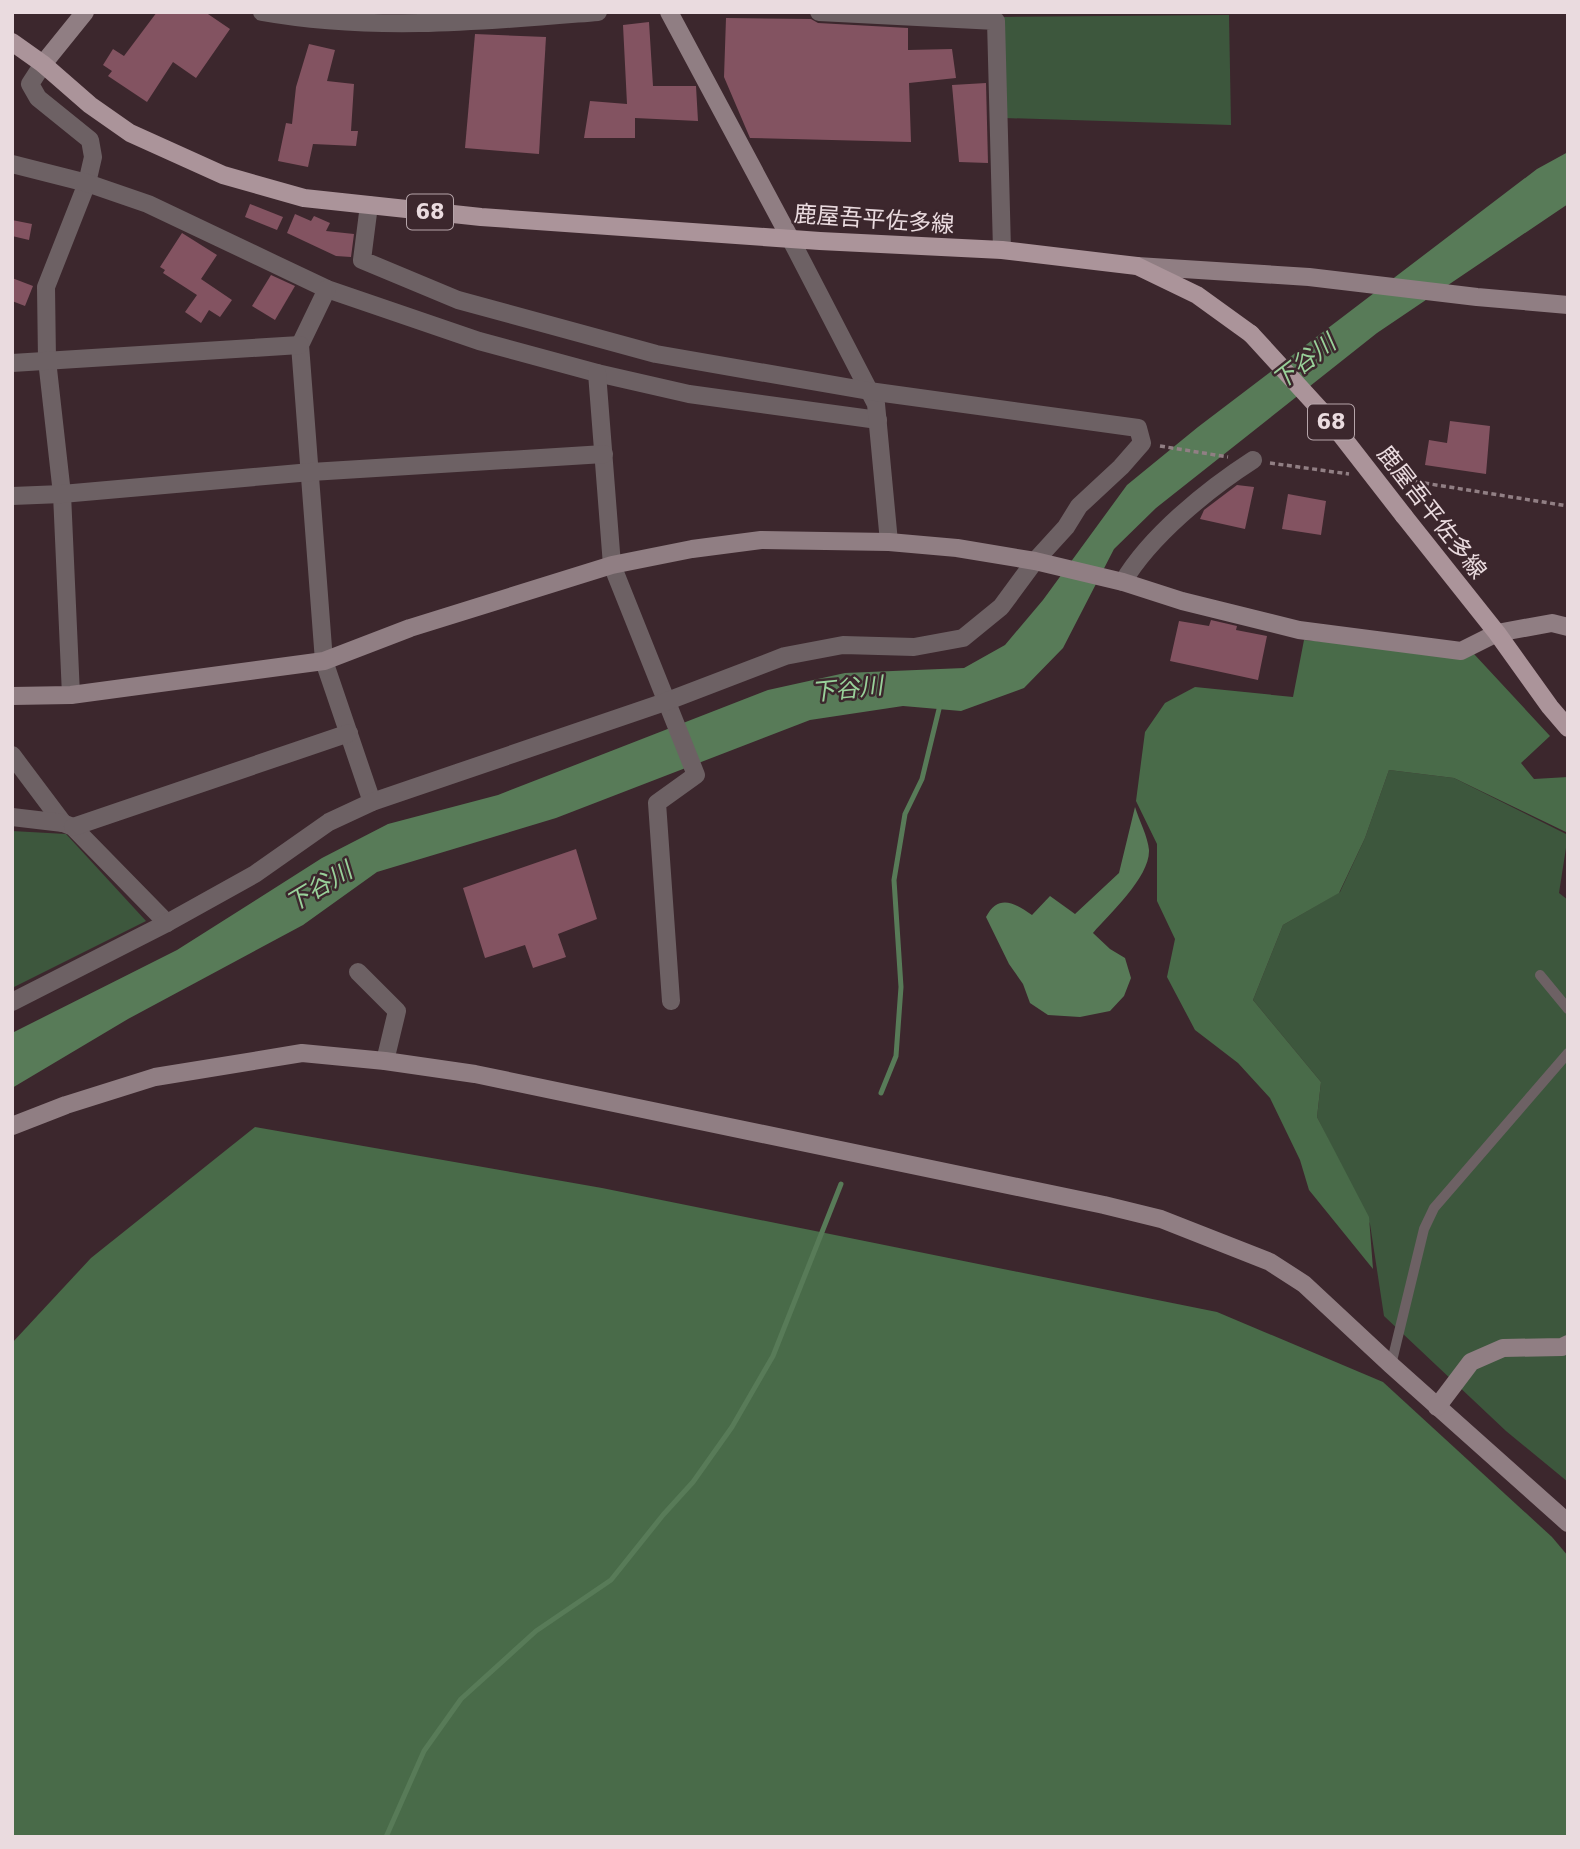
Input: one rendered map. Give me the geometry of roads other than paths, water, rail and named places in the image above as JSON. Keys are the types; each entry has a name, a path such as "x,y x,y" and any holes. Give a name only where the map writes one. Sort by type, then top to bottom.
{"main road":[{"name":"鹿屋吾平佐多線","path":"12,42 43,64 90,105 130,133 223,175 304,198 481,217 1002,250 1137,266 1197,295 1251,334 1327,417 1568,728"}],"street":[{"path":"71,695 62,494 47,360 46,287 87,183 93,157 89,140 38,98 30,84 85,12"},
{"path":"262,12 360,24 461,23 598,12"},
{"path":"669,12 876,404 889,542"},
{"path":"819,12 996,21 1002,250"},
{"path":"12,164 87,183 148,204 327,289 478,341 689,394 878,420"},
{"path":"12,1002 167,923 255,874 329,822 372,802 665,702 785,656 844,645 914,647 963,638 1001,607 1035,561 1066,527 1079,506 1121,467 1142,443 1138,428 869,391 656,354 458,300 362,260 369,205"},
{"path":"1137,266 1309,277 1477,298 1568,305"},
{"path":"327,289 300,345 324,661 372,802"},
{"path":"12,363 300,345"},
{"path":"597,373 612,565 696,775 657,803 671,1001"},
{"path":"12,496 311,472 604,454"},
{"path":"1123,582 1136,559 1226,477 1253,460"},
{"path":"12,696 71,695 324,661 410,628 612,565 692,549 761,540 889,542 957,548 1035,561 1123,582 1182,601 1299,630 1461,651 1497,633 1552,623 1568,627"},
{"path":"12,817 68,825 348,733"},
{"path":"12,755 68,825 167,923"},
{"path":"358,971 397,1011 385,1061"},
{"path":"12,1126 66,1105 155,1077 302,1053 475,1074 1161,1219 1270,1262 1304,1284 1568,1523"},
{"path":"1437,1407 1471,1362 1503,1348 1562,1348 1568,1344"}],"lane":[{"path":"1540,975 1568,1009"},
{"path":"1391,1365 1424,1230 1434,1208 1568,1053"}],"water":[{"name":"下谷川","path":"1568,152 1568,204 1377,333 1156,508 1114,549 1063,648 1024,688 961,711 903,706 810,720 556,818 377,872 303,925 128,1019 12,1088 12,1033 177,950 322,858 388,824 498,795 768,690 845,673 964,668 1005,645 1043,600 1127,485 1198,427 1537,169"},
{"path":"1135,807 1148,845 1148,860 1128,894 1093,933 1110,949 1125,958 1131,978 1124,996 1110,1011 1080,1017 1048,1015 1030,1003 1023,984 1009,964 986,917 996,905 1007,902 1032,915 1050,896 1075,914 1119,873"}],"waterway":[{"path":"881,1093 896,1056 901,987 894,880 905,814 922,779 940,705"},
{"path":"386,1837 424,1751 461,1699 536,1631 611,1580 693,1482 732,1427 773,1356 841,1184"}]}
